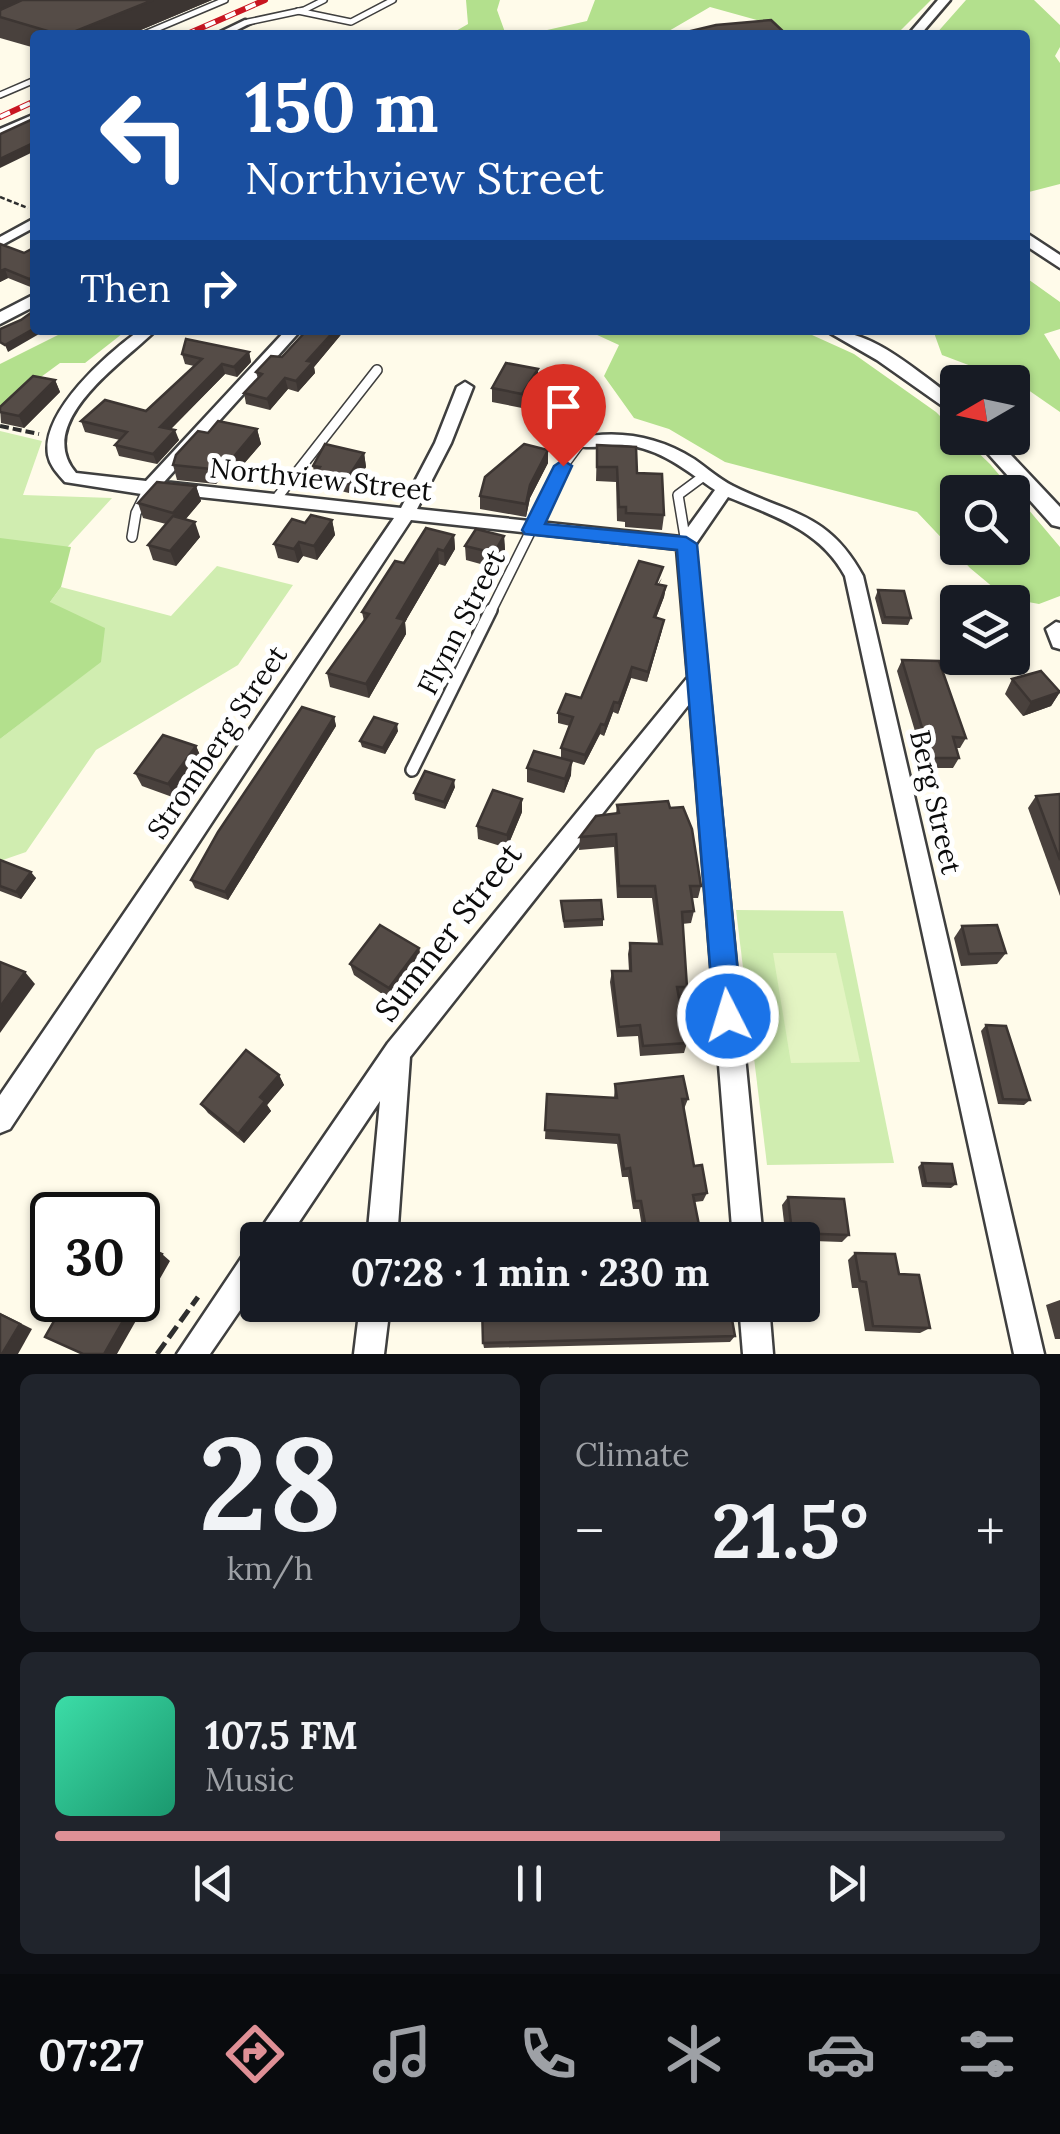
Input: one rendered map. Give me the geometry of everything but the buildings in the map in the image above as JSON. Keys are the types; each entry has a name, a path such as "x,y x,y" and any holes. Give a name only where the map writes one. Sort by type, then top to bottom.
{"street":[{"path":"918,30 944,0"},
{"path":"230,30 248,22"},
{"path":"0,133 30,119"},
{"path":"0,242 30,225"},
{"path":"1030,241 1060,262"},
{"path":"0,319 30,302"},
{"path":"56,437 83,389 126,345 142,335"},
{"path":"148,488 289,335"},
{"path":"843,335 896,364 940,397"},
{"name":"Stromberg Street","path":"0,1119 405,516 443,443 464,387"},
{"name":"Northview Street","path":"56,437 57,459 71,478 686,544"},
{"name":"Berg Street","path":"580,443 628,438 656,444 725,489 813,526 846,557 854,576 1029,1354"},
{"path":"1000,455 1060,520"},
{"path":"725,489 686,544 746,1222"},
{"name":"Sumner Street","path":"282,1222 398,1052 698,679"},
{"path":"384,1222 398,1052"},
{"path":"192,1354 240,1284"},
{"path":"369,1354 373,1322"},
{"path":"755,1322 758,1354"}],"lane":[{"path":"154,30 224,0"},
{"path":"248,22 298,11 324,0"},
{"path":"298,11 352,22 393,0"},
{"path":"0,95 30,82"},
{"path":"276,499 377,370"},
{"name":"Flynn Street","path":"412,770 563,466 580,443"},
{"path":"686,544 678,496 705,474"},
{"path":"132,537 136,513 148,488"}],"path":[{"path":"0,197 30,208"},
{"path":"0,426 56,437"},
{"path":"157,1354 206,1286"}],"green space":[{"path":"466,0 500,0 497,10 504,30 458,30 468,24"},
{"path":"595,0 931,0 901,30 778,30 771,24 710,7 671,30 547,30 587,21"},
{"path":"966,0 1034,0 1060,25 1060,47 1055,56 1060,63 1060,184 1030,192 1030,30 939,30"},
{"path":"1030,281 1060,302 1060,329 1044,334 1060,360 1060,412 1030,391 1030,365 968,365 942,355 935,335 1030,335"},
{"path":"58,335 121,335 85,363 60,363 0,407 0,364"},
{"path":"597,335 812,335 854,354 936,412 940,416 940,455 981,455 999,475 940,475 940,536 917,512 725,462 669,429 634,418 604,376 619,345"},
{"path":"0,431 42,441 23,495 112,498 0,621"},
{"path":"1030,511 1060,547 1060,596 1039,604 1030,602 1030,585 990,585 967,565 1030,565"},
{"path":"0,538 71,547 61,587 50,602 105,628 101,662 0,739"},
{"path":"217,566 293,585 238,665 96,750 26,852 0,861 0,739 101,661 50,602 61,587 171,616"},
{"path":"736,910 843,911 894,1163 767,1165"},
{"path":"773,953 836,953 860,1062 791,1063"}],"railway":[{"path":"196,30 265,0"},
{"path":"0,117 30,103"}],"route":[{"path":"563,466 532,530 686,544 728,1016"}]}
